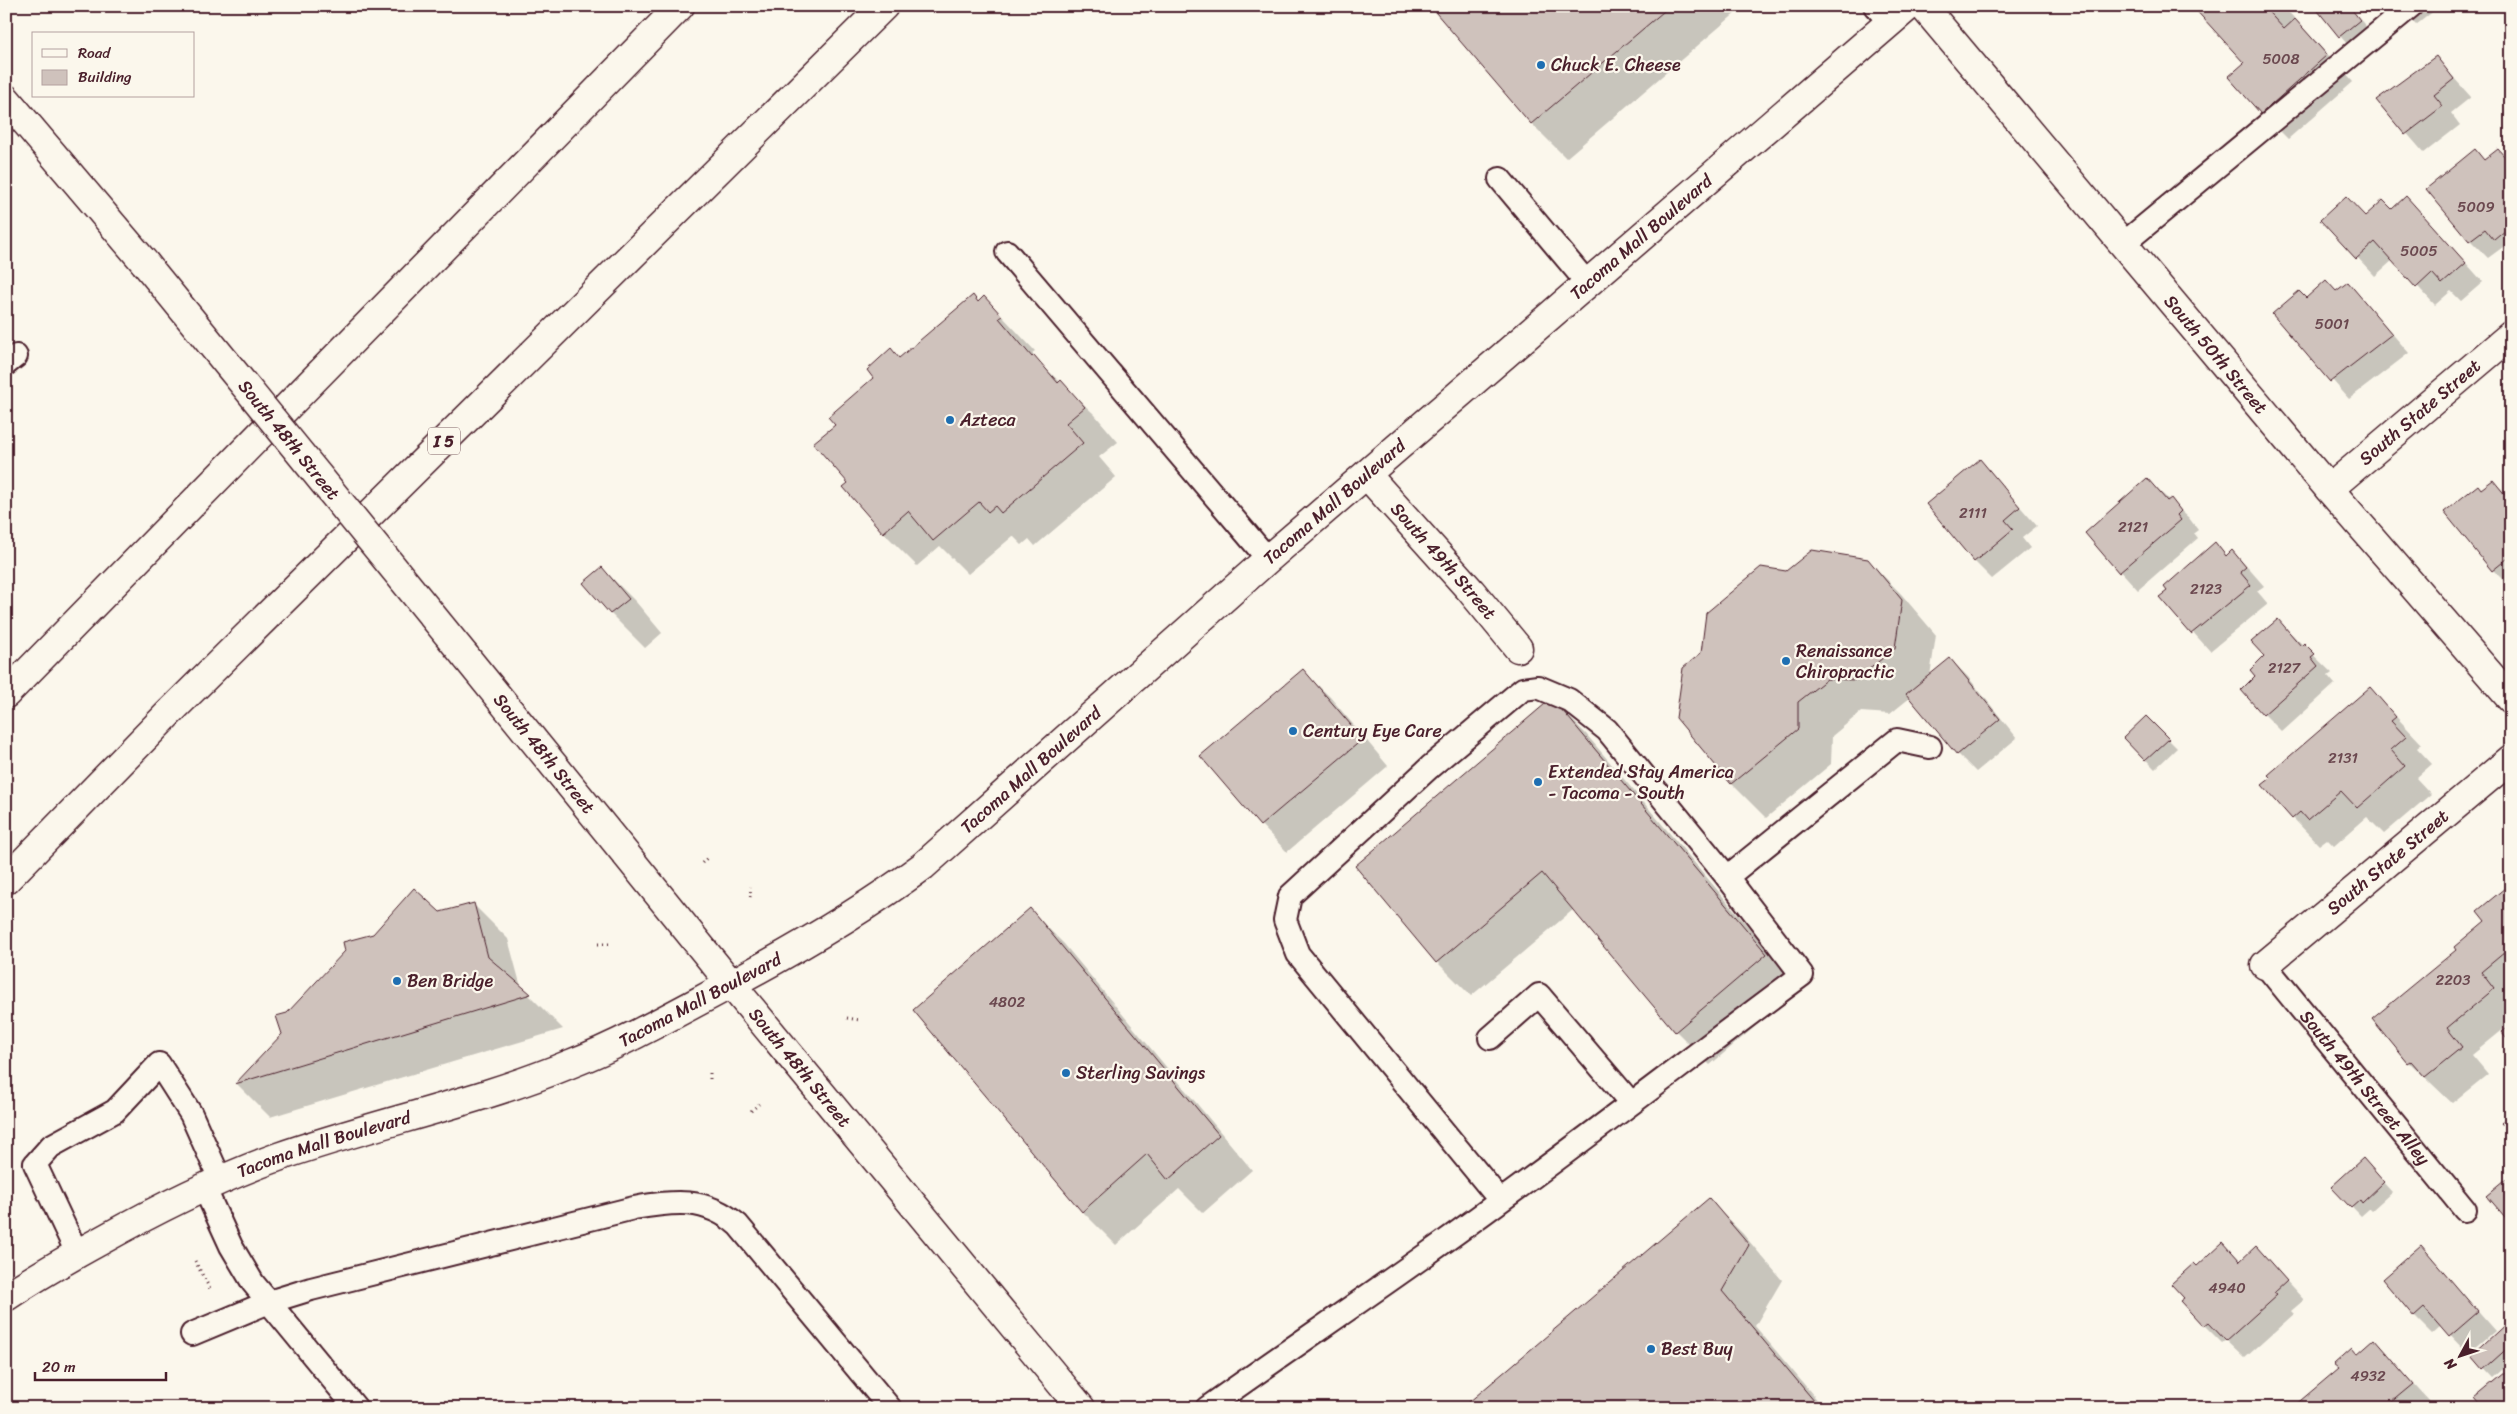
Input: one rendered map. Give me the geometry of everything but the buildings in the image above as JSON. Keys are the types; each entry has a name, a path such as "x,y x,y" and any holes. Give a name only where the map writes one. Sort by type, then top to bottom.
{"main road":[{"path":"6,694 680,6"},
{"name":"I 5","path":"6,880 175,707 884,6"},
{"name":"South 50th Street","path":"1924,6 2329,490 2511,699"},
{"name":"Tacoma Mall Boulevard","path":"6,1297 37,1276 77,1253 212,1183 279,1157 497,1091 570,1064 623,1041 801,946 882,896 923,866 1268,559 1588,284 1891,12"},
{"name":"South 48th Street","path":"6,99 145,263 731,984 1081,1408"},
{"name":"South State Street","path":"2329,490 2511,335"},
{"name":"South 49th Street","path":"1367,475 1471,591 1518,648"},
{"name":"South State Street","path":"2265,965 2511,759"}],"lane":[{"path":"2123,244 2411,6"},
{"path":"1500,179 1588,284"},
{"path":"1007,252 1268,559"},
{"path":"1207,1408 1500,1200 1802,976 1727,877 1607,730 1569,700 1538,687 1523,689 1430,767 1290,896 1285,920 1298,954 1500,1200"},
{"path":"1727,877 1897,740 1930,747"},
{"name":"South 49th Street Alley","path":"2265,965 2466,1210"},
{"path":"1490,1038 1539,995 1631,1102"},
{"path":"77,1253 35,1164 51,1146 115,1110 158,1064 191,1114 231,1246 253,1283 356,1408"},
{"path":"192,1334 269,1302 356,1276 618,1212 660,1204 697,1204 724,1213 738,1225 890,1408"}],"path":[{"path":"702,862 709,856"},
{"path":"750,897 751,887"},
{"path":"598,944 610,944"},
{"path":"847,1018 860,1020"},
{"path":"710,1071 710,1079"},
{"path":"751,1111 759,1104"},
{"path":"195,1262 212,1292"}],"place":[{"name":"Chuck E. Cheese","path":"1541,65"},
{"name":"Azteca","path":"950,420"},
{"name":"Renaissance Chiropractic","path":"1786,661"},
{"name":"Century Eye Care","path":"1293,731"},
{"name":"Extended Stay America - Tacoma - South","path":"1538,782"},
{"name":"Ben Bridge","path":"397,981"},
{"name":"Sterling Savings","path":"1066,1073"},
{"name":"Best Buy","path":"1651,1349"}]}
